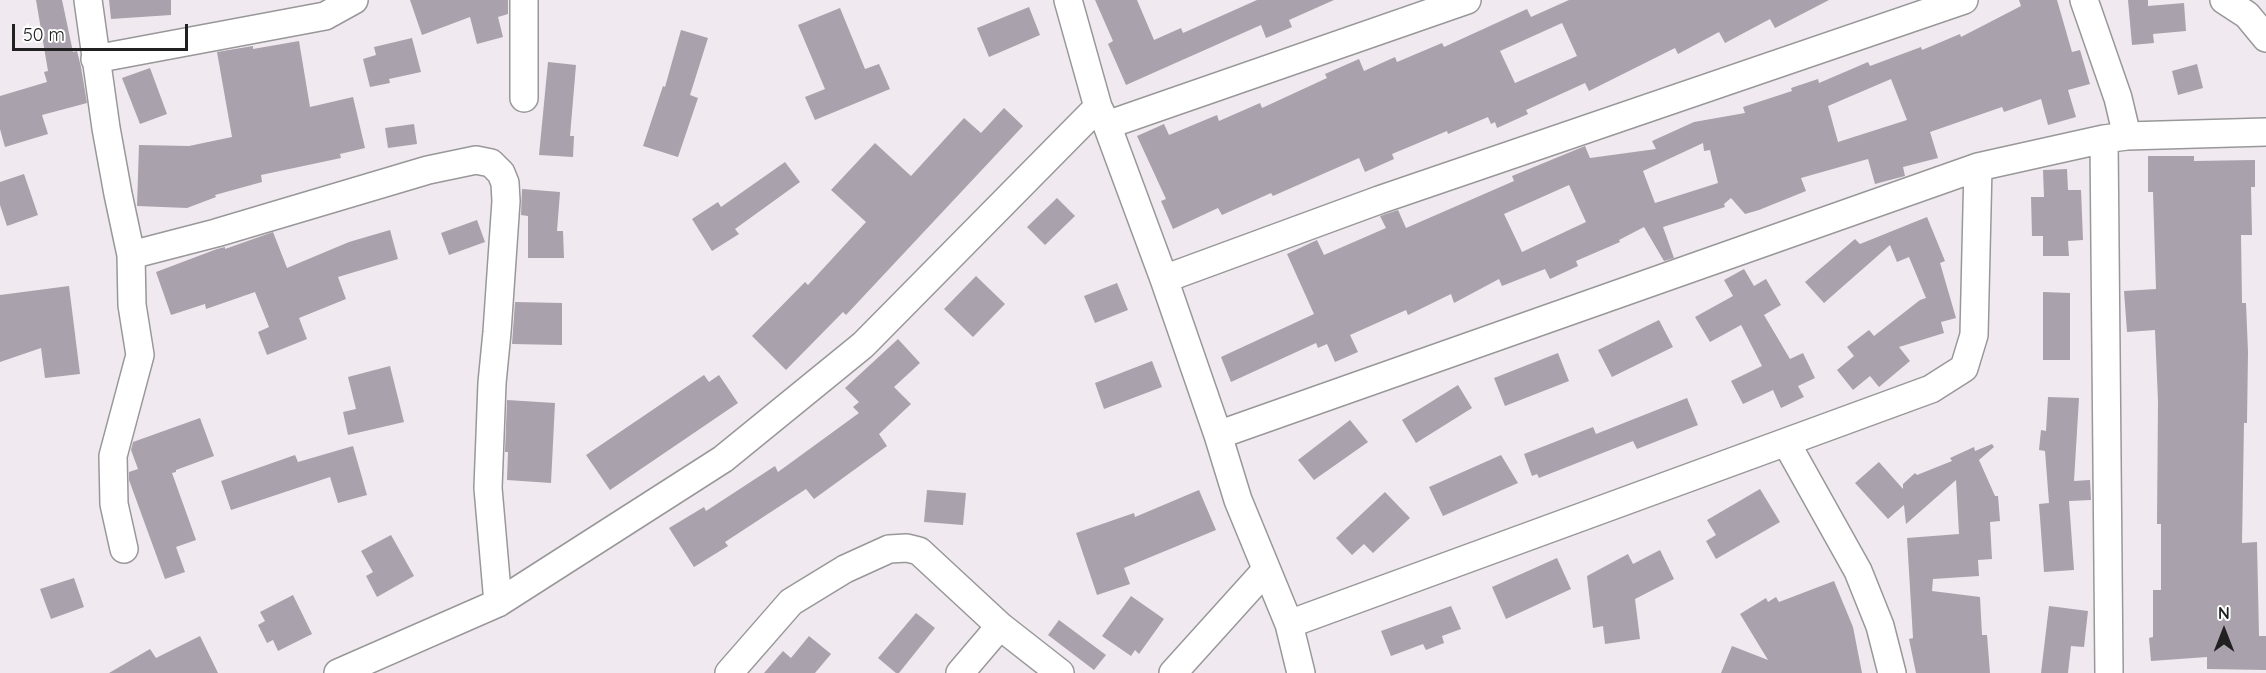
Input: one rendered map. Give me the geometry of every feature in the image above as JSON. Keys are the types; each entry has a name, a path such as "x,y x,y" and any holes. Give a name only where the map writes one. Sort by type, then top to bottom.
{"street":[{"path":"87,0 118,195 131,255 132,305 140,355 113,456 114,504 124,549"},
{"path":"95,59 325,16 354,0"},
{"path":"524,0 524,98"},
{"path":"1068,0 1103,116 1164,279 1238,500 1288,624 1301,673"},
{"path":"338,673 498,603 723,459 863,345 1103,116 1467,0"},
{"path":"1164,279 1379,200 1964,0"},
{"path":"2084,0 2118,98 2115,138 2109,673"},
{"path":"2224,0 2247,15 2266,38"},
{"path":"1218,435 1978,167 2115,138 2266,132"},
{"path":"131,255 216,233 428,170 476,160 491,163 501,173 505,183 506,201 492,383 488,488 498,603"},
{"path":"1288,624 1787,444 1931,389 1965,368 1974,335 1978,167"},
{"path":"1787,444 1858,571 1880,626 1892,673"},
{"path":"729,673 791,602 845,570 889,549 907,548 919,551 1000,626 1060,673"},
{"path":"1173,673 1266,570"},
{"path":"960,673 1000,626"}],"building":[{"path":"36,0 62,0 73,52 77,51 81,67 87,103 42,115 48,134 5,147 0,129 0,96 47,82 44,72 48,71"},
{"path":"109,0 171,0 171,15 111,19"},
{"path":"410,0 508,0 508,14 498,17 503,37 477,44 470,17 422,35"},
{"path":"1095,0 1137,0 1154,40 1181,28 1183,33 1257,0 1334,0 1289,20 1292,27 1266,38 1261,25 1126,85 1108,44 1113,41"},
{"path":"1569,0 1829,0 1775,28 1770,19 1725,43 1719,32 1678,54 1675,48 1589,91 1585,83 1526,110 1528,114 1497,128 1495,122 1491,124 1488,117 1392,154 1394,159 1365,172 1359,158 1273,196 1271,193 1222,215 1218,208 1173,229 1161,201 1166,199 1137,136 1164,124 1169,135 1217,115 1219,121 1260,103 1262,108 1327,78 1325,74 1359,59 1364,71 1395,57 1397,62 1442,43 1444,47 1527,9 1531,17","holes":["1562,23 1577,56 1515,83 1500,51"]},
{"path":"2019,0 2057,0 2072,52 2080,50 2090,84 2068,90 2076,117 2048,125 2041,99 2004,112 2002,107 1930,132 1938,158 1903,167 1905,176 1875,184 1868,159 1801,178 1806,191 1745,214 1731,198 1724,204 1725,207 1663,227 1674,258 1664,261 1644,227 1619,240 1620,242 1576,261 1578,266 1550,279 1545,269 1502,286 1499,279 1454,303 1451,294 1408,315 1406,310 1350,335 1358,352 1335,362 1327,344 1318,348 1316,343 1231,382 1221,357 1314,314 1287,254 1317,240 1324,255 1386,228 1380,216 1398,210 1406,228 1514,181 1512,176 1585,146 1590,158 1656,149 1652,141 1694,122 1745,113 1743,107 1792,91 1791,88 1818,79 1819,83 1868,62 1870,66 1921,47 1922,50 1960,34 1961,37 2021,6","holes":["1891,79 1907,120 1838,142 1828,106","1703,143 1704,151 1710,150 1718,183 1655,203 1643,171","1569,185 1586,222 1522,252 1504,214"]},
{"path":"2128,0 2148,0 2148,6 2184,3 2186,31 2153,34 2154,43 2132,45"},
{"path":"1029,7 1040,35 989,57 977,28"},
{"path":"840,8 865,69 879,64 890,89 815,120 805,97 825,89 798,25"},
{"path":"681,30 708,38 690,95 698,98 678,157 643,146 663,86 665,87"},
{"path":"412,38 421,72 389,79 390,83 370,87 363,59 376,55 374,47"},
{"path":"299,41 310,107 353,97 365,148 340,154 341,158 261,175 262,182 215,195 216,197 187,208 137,206 139,145 189,146 232,137 217,52 253,46 253,49"},
{"path":"548,62 576,65 570,136 574,136 573,157 539,155"},
{"path":"2197,64 2203,88 2178,95 2172,71"},
{"path":"150,68 167,114 140,124 122,78"},
{"path":"1004,108 1023,126 846,315 843,312 786,370 752,336 805,282 808,285 866,222 831,190 875,143 911,176 964,118 981,133"},
{"path":"414,124 417,144 388,148 385,128"},
{"path":"2148,156 2194,156 2194,161 2255,160 2255,187 2251,187 2252,235 2241,235 2242,303 2246,303 2248,352 2242,543 2257,542 2259,636 2266,636 2266,670 2207,669 2207,657 2151,661 2149,638 2153,637 2153,590 2161,590 2161,524 2157,524 2158,401 2155,330 2127,332 2124,291 2156,289 2153,192 2148,192"},
{"path":"785,162 800,182 735,229 739,234 712,251 692,219 718,202 721,207"},
{"path":"2067,169 2068,190 2081,190 2083,240 2068,241 2069,256 2043,256 2043,236 2032,236 2031,197 2044,197 2043,170"},
{"path":"24,174 38,215 7,226 0,205 0,182"},
{"path":"522,189 560,192 557,231 563,231 564,258 528,258 528,216 521,215"},
{"path":"1057,198 1075,216 1045,245 1027,227"},
{"path":"1927,217 1945,261 1940,263 1956,318 1941,322 1944,333 1899,347 1910,361 1879,387 1870,376 1853,390 1837,370 1854,356 1847,347 1869,330 1874,336 1920,300 1926,298 1909,257 1897,262 1890,245 1824,303 1805,282 1855,239 1860,244"},
{"path":"477,220 485,242 449,255 441,233"},
{"path":"390,230 398,259 338,277 346,299 299,318 307,339 267,355 258,332 269,327 255,292 206,309 205,304 171,315 156,272 217,249 225,247 225,249 273,232 287,268 349,242"},
{"path":"1744,269 1754,286 1766,279 1781,305 1764,315 1790,359 1803,353 1815,378 1798,386 1804,397 1781,408 1773,390 1743,404 1731,381 1762,366 1741,325 1710,342 1695,317 1733,296 1724,280"},
{"path":"976,276 1005,304 973,337 944,309"},
{"path":"1117,283 1128,310 1095,323 1084,296"},
{"path":"69,286 80,374 45,378 41,348 0,362 0,295"},
{"path":"2043,292 2070,293 2070,360 2043,360"},
{"path":"515,302 562,303 562,345 512,344"},
{"path":"1659,320 1673,347 1612,377 1598,350"},
{"path":"898,339 920,363 894,387 911,404 879,434 887,446 814,499 806,489 725,542 728,546 694,567 669,528 704,507 706,511 775,466 778,472 859,413 853,407 859,402 845,388"},
{"path":"1558,353 1569,381 1505,406 1494,378"},
{"path":"1152,361 1162,387 1104,409 1095,383"},
{"path":"390,366 404,422 348,435 343,412 356,409 348,377"},
{"path":"704,375 709,382 719,375 738,403 610,490 586,455"},
{"path":"1458,385 1472,408 1416,443 1402,420"},
{"path":"2048,397 2079,398 2074,481 2090,480 2091,500 2069,501 2074,570 2044,572 2039,504 2049,503 2045,451 2039,450 2041,430 2046,431"},
{"path":"1687,398 1698,425 1637,449 1633,441 1539,478 1537,474 1532,476 1524,454 1593,427 1596,434"},
{"path":"507,400 555,403 551,483 507,480 508,452 505,452"},
{"path":"200,418 214,456 172,473 196,540 176,547 185,572 165,579 129,480 129,472 138,469 131,450 133,442"},
{"path":"1350,420 1368,442 1314,480 1298,460"},
{"path":"1992,444 1994,447 1979,460 1995,496 1998,496 2000,521 1990,522 1992,559 1978,560 1979,576 1933,579 1932,591 1980,597 1982,635 1987,635 1990,673 1916,673 1909,639 1913,638 1907,538 1959,534 1956,480 1906,524 1904,505 1888,519 1855,483 1879,462 1903,489 1903,484 1915,473 1917,475 1952,461 1950,458 1974,447 1975,451"},
{"path":"353,446 367,495 338,503 330,477 231,510 221,481 295,455 298,462"},
{"path":"1501,455 1518,483 1443,516 1429,487"},
{"path":"1760,489 1780,522 1716,559 1706,541 1716,535 1707,520"},
{"path":"927,490 966,493 963,525 924,522"},
{"path":"1199,490 1216,530 1124,568 1130,584 1097,595 1076,533 1134,513 1135,517"},
{"path":"1385,492 1410,518 1373,553 1364,544 1352,555 1336,538"},
{"path":"391,535 414,576 377,597 366,576 373,572 361,551"},
{"path":"1660,550 1674,579 1635,599 1640,639 1605,644 1603,626 1593,628 1587,576 1628,554 1633,564"},
{"path":"1557,558 1571,589 1506,619 1492,587"},
{"path":"74,578 84,607 51,619 40,589"},
{"path":"1834,581 1853,627 1862,673 1721,673 1732,646 1768,660 1740,614 1766,598 1768,602 1776,597 1779,602"},
{"path":"293,595 312,634 278,651 273,640 267,643 258,625 265,621 260,612"},
{"path":"1131,596 1164,619 1139,654 1135,650 1131,656 1102,636"},
{"path":"1451,606 1461,629 1442,636 1444,643 1426,650 1423,644 1391,656 1381,631"},
{"path":"2049,606 2088,611 2084,647 2071,646 2068,673 2041,673"},
{"path":"916,613 935,628 899,673 896,673 878,658"},
{"path":"1059,620 1106,655 1094,670 1048,635"},
{"path":"200,636 218,673 109,673 150,649 156,658"},
{"path":"809,636 831,654 815,673 764,673 783,651 791,658"}]}
